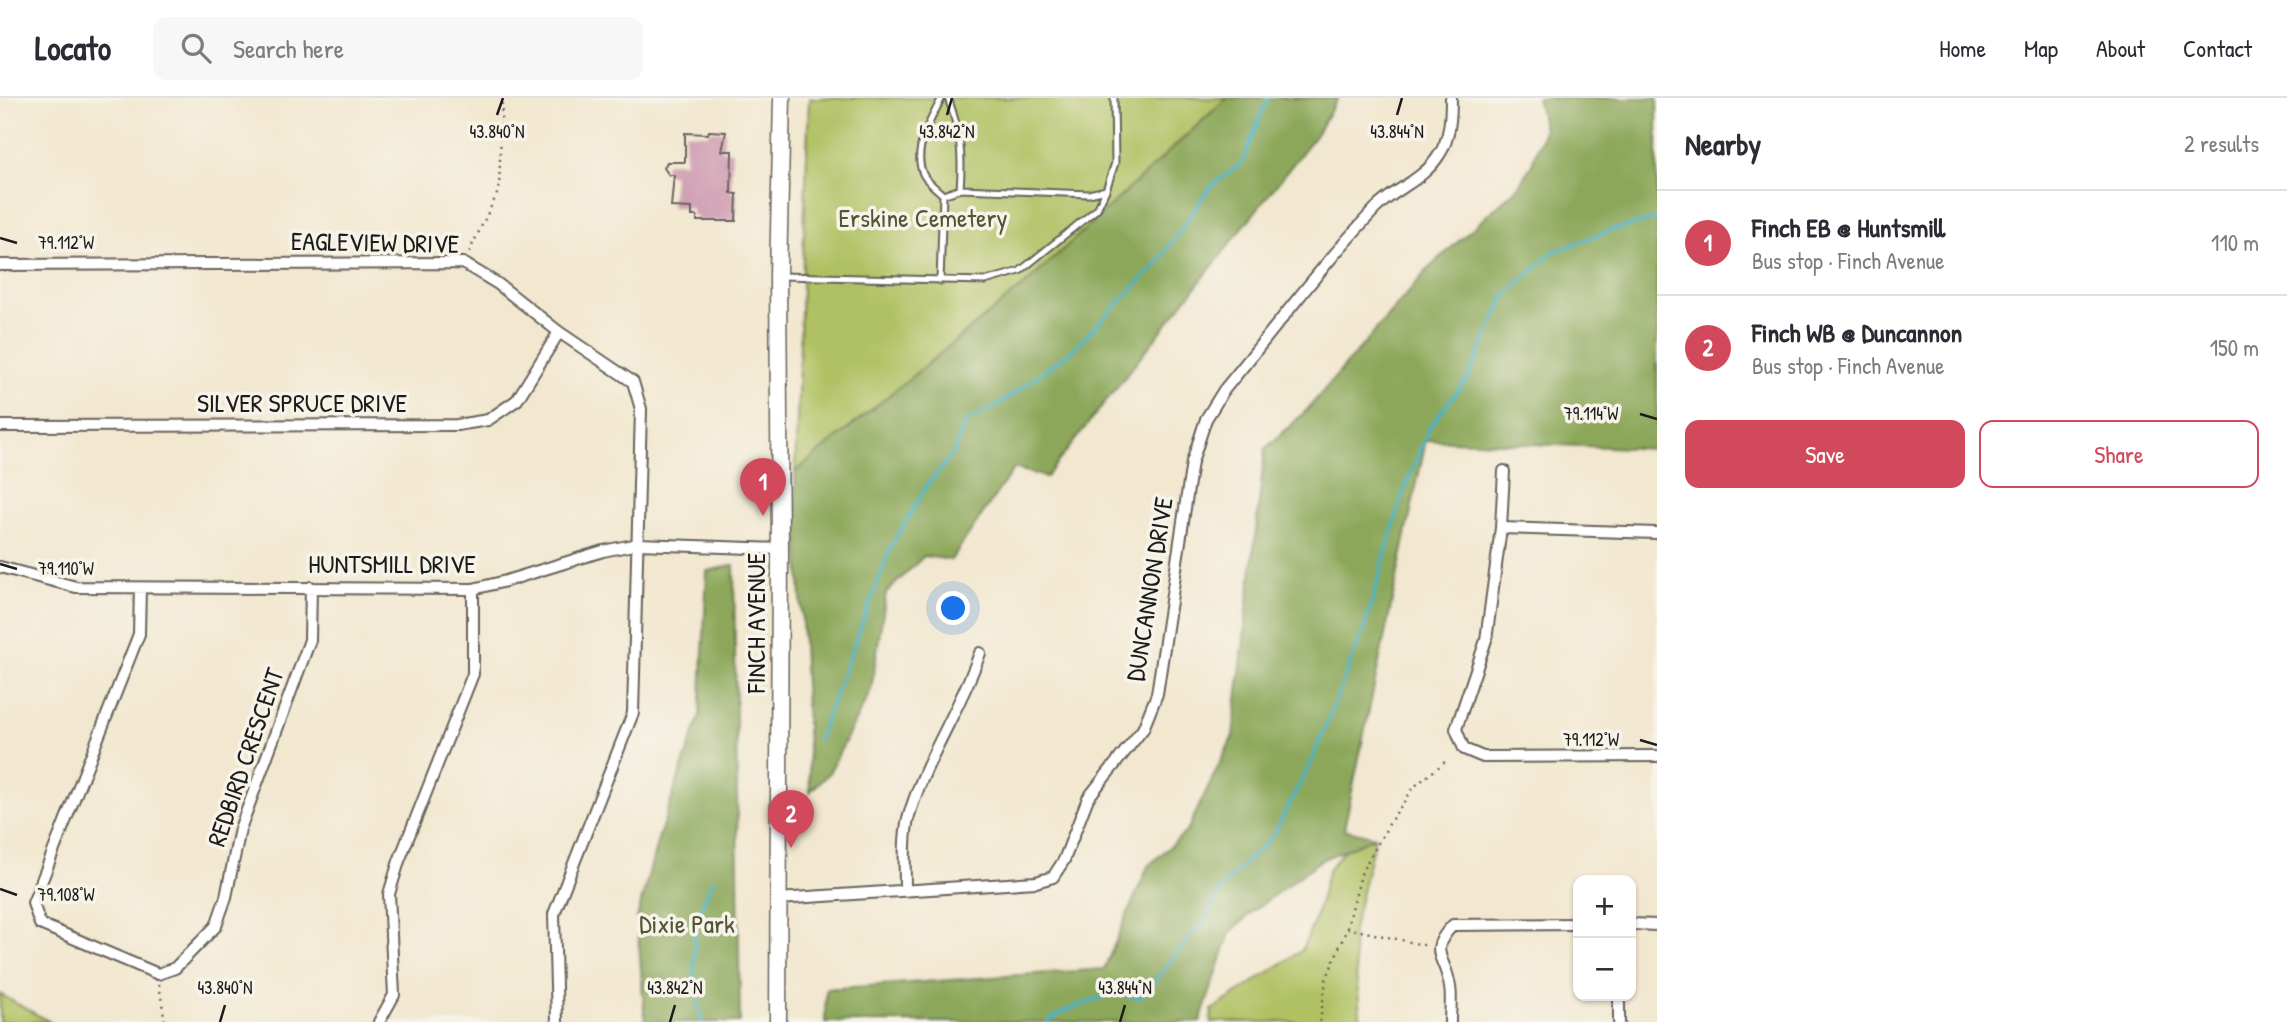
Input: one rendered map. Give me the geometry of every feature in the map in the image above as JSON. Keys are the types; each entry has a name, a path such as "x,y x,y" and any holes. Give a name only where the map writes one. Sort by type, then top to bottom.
{"main road":[{"name":"FINCH AVENUE","path":"778,1022 778,276 782,98"}],"street":[{"name":"DUNCANNON DRIVE","path":"778,899 1036,882 1053,877 1064,860 1088,798 1143,729 1157,694 1192,462 1206,419 1224,390 1352,233 1382,201 1424,174 1433,164 1441,153 1451,121 1451,98"},
{"name":"EAGLEVIEW DRIVE","path":"0,265 463,262 498,284 559,332 633,382 641,409 633,713 554,914 557,1022"},
{"name":"SILVER SPRUCE DRIVE","path":"0,426 457,425 488,420 517,400 559,332"},
{"path":"1504,471 1502,528 1486,640 1455,729 1464,749 1483,757 1657,756"},
{"path":"1502,528 1657,533"},
{"name":"HUNTSMILL DRIVE","path":"0,567 76,587 473,589 603,551 638,544 780,549"},
{"name":"REDBIRD CRESCENT","path":"158,974 175,968 216,926 226,897 240,829 310,640 311,587"},
{"path":"140,588 139,634 33,902 40,924 158,974"},
{"path":"379,1022 394,995 389,894 399,861 473,674 473,589"},
{"path":"905,890 908,822 915,800 968,686 980,653"},
{"path":"1450,1022 1450,986 1438,948 1440,938 1453,925 1573,924"},
{"path":"1636,924 1657,925"},
{"path":"1619,1001 1619,1022"}],"lane":[{"path":"940,281 943,195 923,175 920,152 929,122 942,98"},
{"path":"948,98 959,127 962,165 960,189"},
{"path":"778,276 985,281 1020,271 1097,209 1115,163 1114,98"},
{"path":"943,195 960,189 1089,194 1105,190"}],"path":[{"path":"463,262 499,190 502,98"},
{"path":"1320,1022 1326,980 1347,928 1362,871 1415,786 1446,761"},
{"path":"1347,928 1438,948"},
{"path":"158,974 165,1022"}],"green space":[{"name":"Erskine Cemetery","path":"809,98 1227,98 1028,282 795,472"},
{"path":"1227,98 1338,98 1315,136 1046,477 1014,468 951,560 924,556 886,593 871,690 829,773 810,792 795,472 1028,282"},
{"path":"1537,98 1657,98 1657,449 1426,440 1344,829 1375,837 1321,860 1253,911 1230,933 1200,1022 825,1022 826,989 1104,969 1148,866 1187,831 1233,736 1265,449 1307,410 1429,268 1518,187 1531,166 1544,130"},
{"name":"Dixie Park","path":"734,565 740,1022 645,1022 637,918 658,839 700,715 707,571"},
{"path":"1375,837 1352,934 1361,1022 1211,1022 1212,1010 1302,950 1314,922 1329,869 1346,848"},
{"path":"0,994 50,1022 0,1022"}],"building":[{"path":"709,131 726,132 722,151 732,151 731,193 737,194 736,221 697,221 697,216 692,216 692,208 671,207 674,175 669,175 664,168 667,162 685,162 685,133 708,134"}],"waterway":[{"path":"818,740 891,547 927,485 953,454 965,422 997,406 1071,351 1156,265 1211,186 1242,163 1268,98"},
{"path":"1048,1022 1062,1012 1114,993 1140,998 1207,917 1220,889 1273,835 1311,763 1364,629 1403,493 1430,426 1468,378 1505,296 1553,252 1611,230 1657,219"},
{"path":"702,1022 694,974 695,922 713,880"}],"place":[{"name":"Finch EB @ Huntsmill","path":"763,516"},
{"name":"Finch WB @ Duncannon","path":"791,848"}]}
